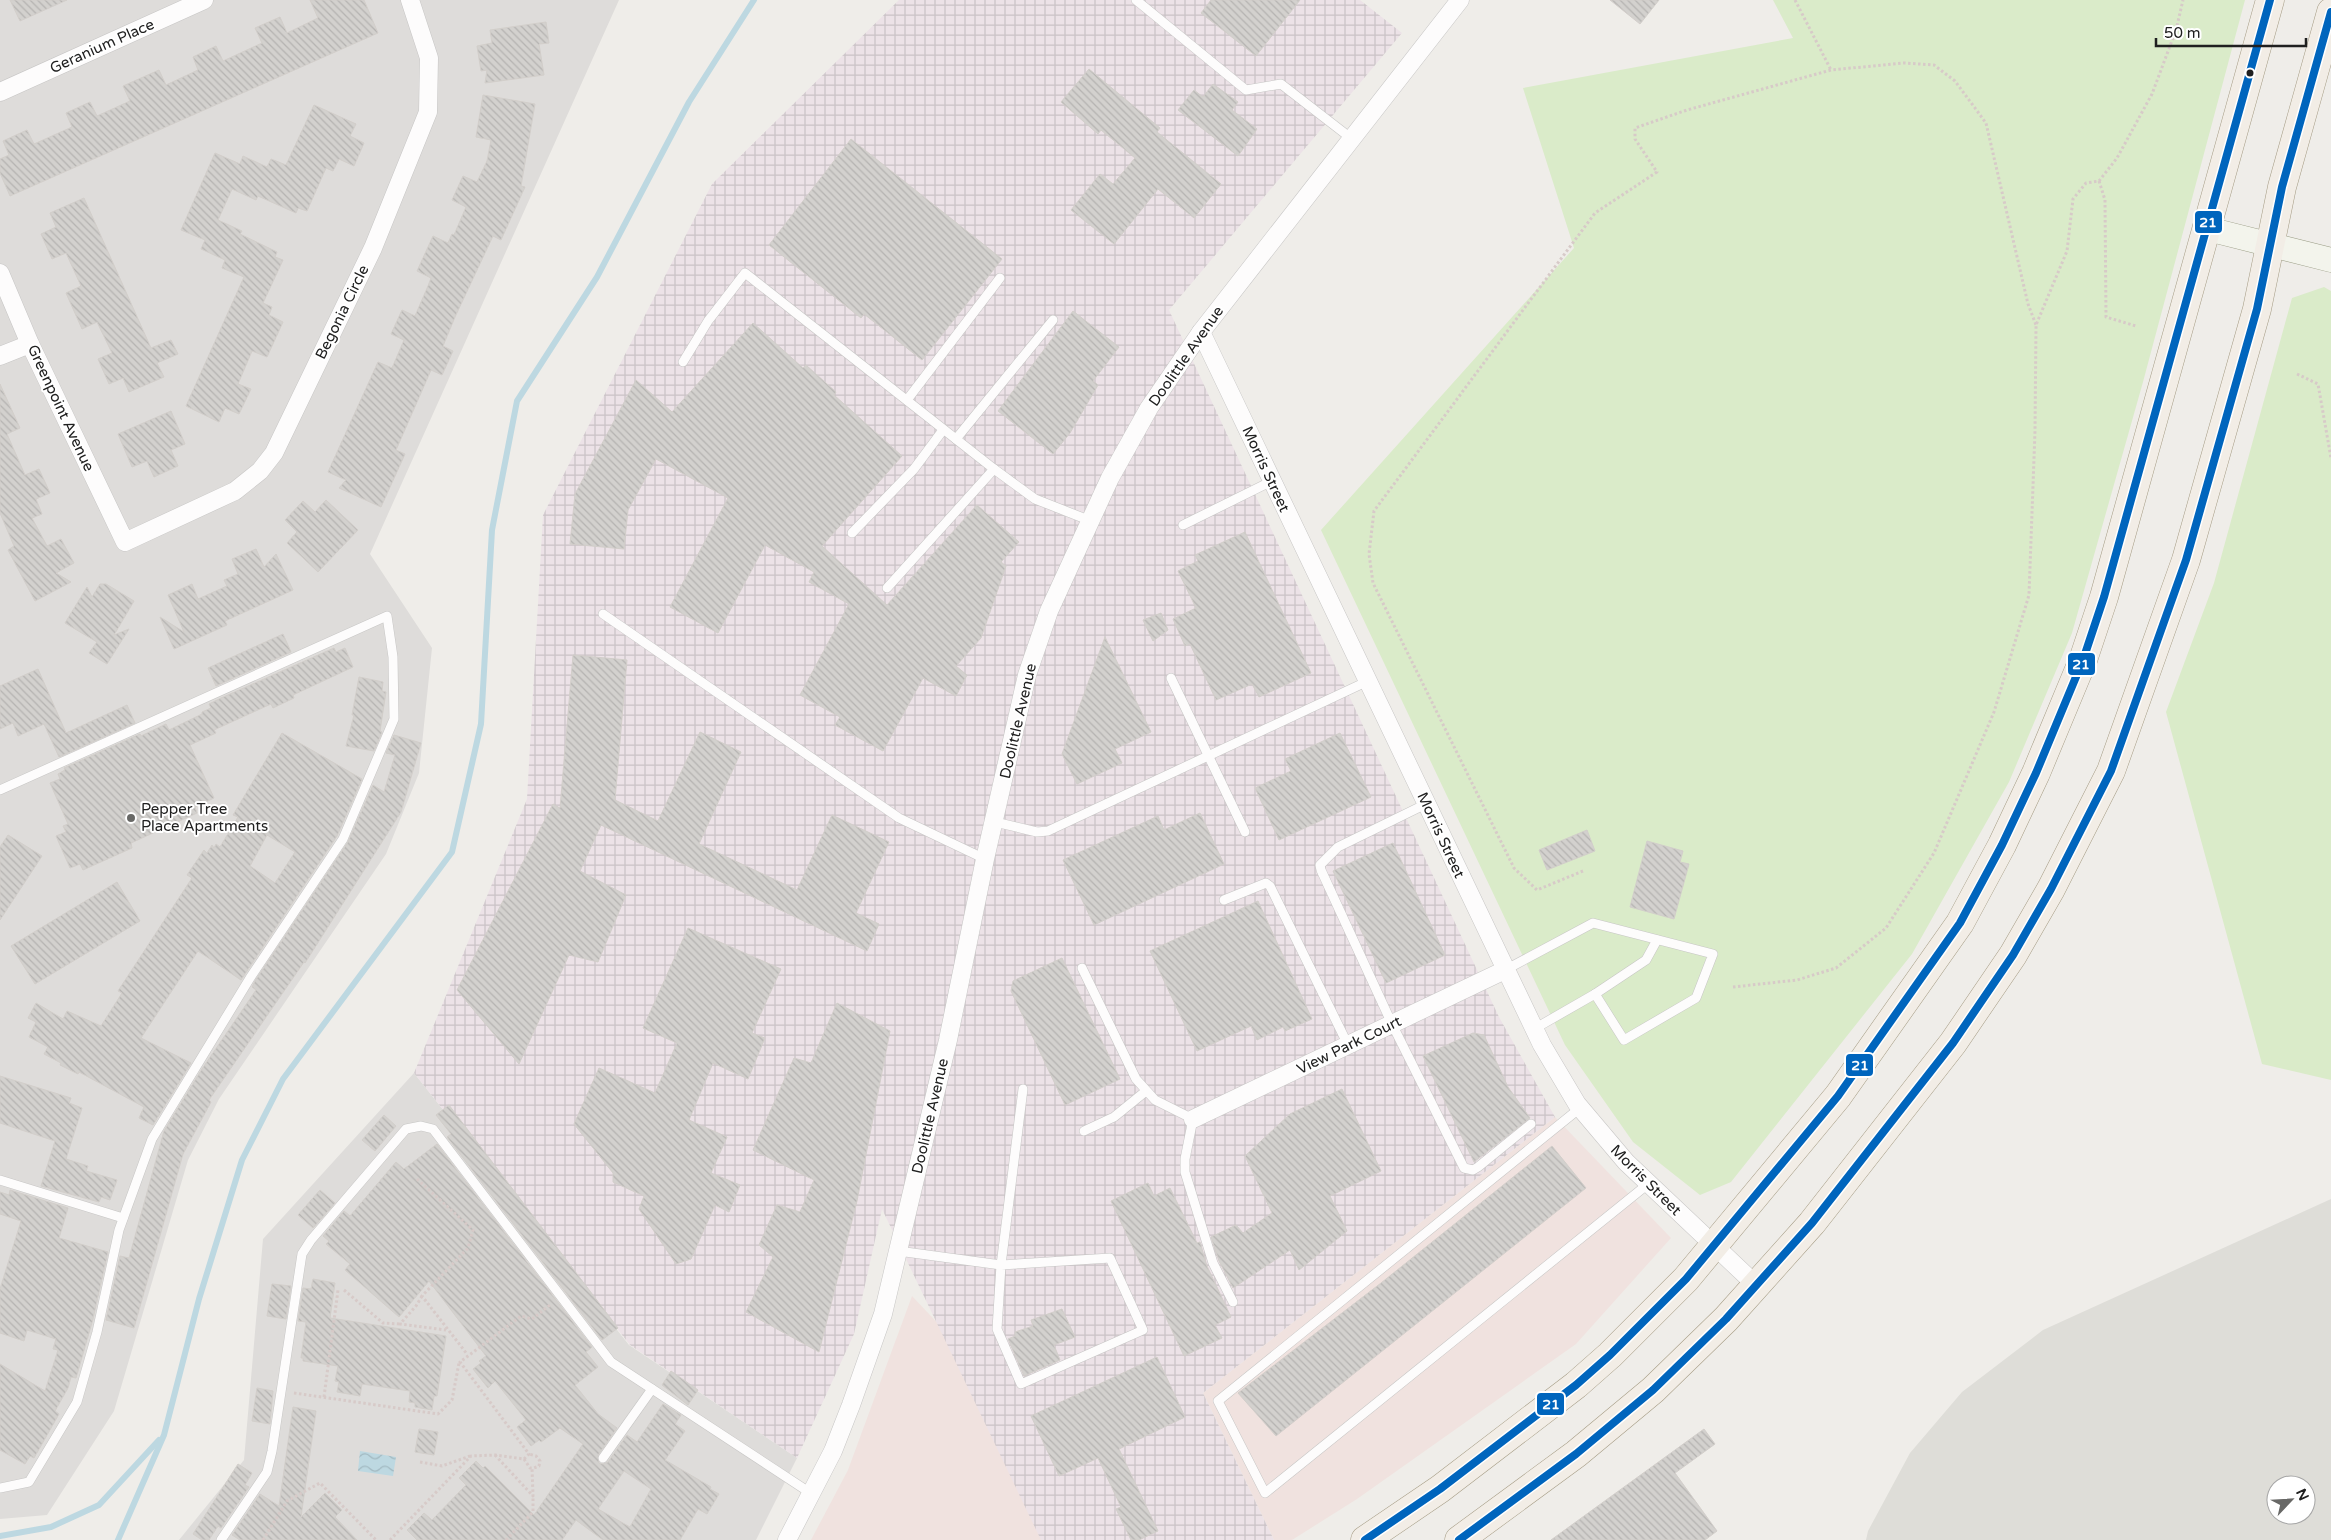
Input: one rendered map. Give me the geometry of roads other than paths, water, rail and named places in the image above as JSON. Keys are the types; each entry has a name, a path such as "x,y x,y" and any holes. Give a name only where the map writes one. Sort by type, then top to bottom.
{"main road":[{"path":"1365,1540 1440,1490 1576,1384 1630,1336 1686,1279 1843,1089 1960,923 2002,845 2036,773 2083,660 2104,597 2208,229 2270,0"},
{"path":"1458,1540 1576,1454 1653,1390 1726,1319 1818,1215 1954,1043 2027,930 2051,889 2111,771 2186,560 2256,309 2282,187 2331,12"},
{"path":"2208,229 2331,260"}],"street":[{"name":"Geranium Place","path":"0,92 204,0"},
{"name":"Begonia Circle","path":"125,542 235,491 260,472 274,453 373,248 428,112 429,58 410,0"},
{"name":"Doolittle Avenue","path":"787,1540 833,1450 883,1314 948,1040 985,859 995,822 1027,675 1050,611 1110,478 1149,408 1201,332 1460,0"},
{"name":"Greenpoint Avenue","path":"0,273 30,344 125,542"},
{"name":"Morris Street","path":"1201,332 1505,970 1534,1029 1580,1108 1626,1162 1756,1285"},
{"path":"0,356 30,344"},
{"name":"View Park Court","path":"1193,1119 1505,970"}],"lane":[{"path":"1136,0 1246,90 1281,84 1352,138"},
{"path":"683,362 708,321 745,273 994,469 1036,499 1091,521"},
{"path":"907,400 1000,278"},
{"path":"956,439 1053,320"},
{"path":"852,532 914,469 943,430"},
{"path":"887,588 994,469"},
{"path":"1183,525 1272,481"},
{"path":"603,614 899,818 985,859"},
{"path":"0,790 387,616 393,658 394,719 343,839 250,978 152,1139 123,1218 97,1332 77,1402 29,1482 0,1488"},
{"path":"1171,678 1245,832"},
{"path":"995,822 1037,832 1048,831 1368,681"},
{"path":"1426,804 1338,847 1320,865 1321,870 1392,1024 1464,1168 1473,1170 1478,1167 1531,1124"},
{"path":"1224,900 1260,884 1266,883 1270,886 1348,1045"},
{"path":"1505,970 1593,923 1713,954 1696,998 1624,1040 1595,994"},
{"path":"1534,1029 1595,994 1646,960 1657,940"},
{"path":"1082,968 1136,1079 1155,1100 1193,1119 1185,1159 1185,1172 1213,1263 1233,1302"},
{"path":"898,1251 1001,1265 1110,1258 1144,1330 1021,1384 997,1330 1001,1265 1023,1089"},
{"path":"1084,1131 1114,1117 1146,1091"},
{"path":"1580,1108 1218,1401 1265,1493 1648,1184"},
{"path":"221,1540 267,1472 302,1254 311,1240 406,1129 421,1126 433,1129 611,1362 812,1494"},
{"path":"0,1180 123,1218"},
{"path":"603,1458 652,1389"}],"water":[{"path":"360,1451 396,1457 393,1476 358,1471"}],"waterway":[{"path":"118,1540 164,1435 199,1299 242,1160 283,1079 452,852 481,724 492,530 517,401 597,277 689,102 754,0"},
{"path":"0,1536 51,1527 99,1505 159,1440"}],"place":[{"name":"Pepper Tree Place Apartments","path":"131,818"}]}
